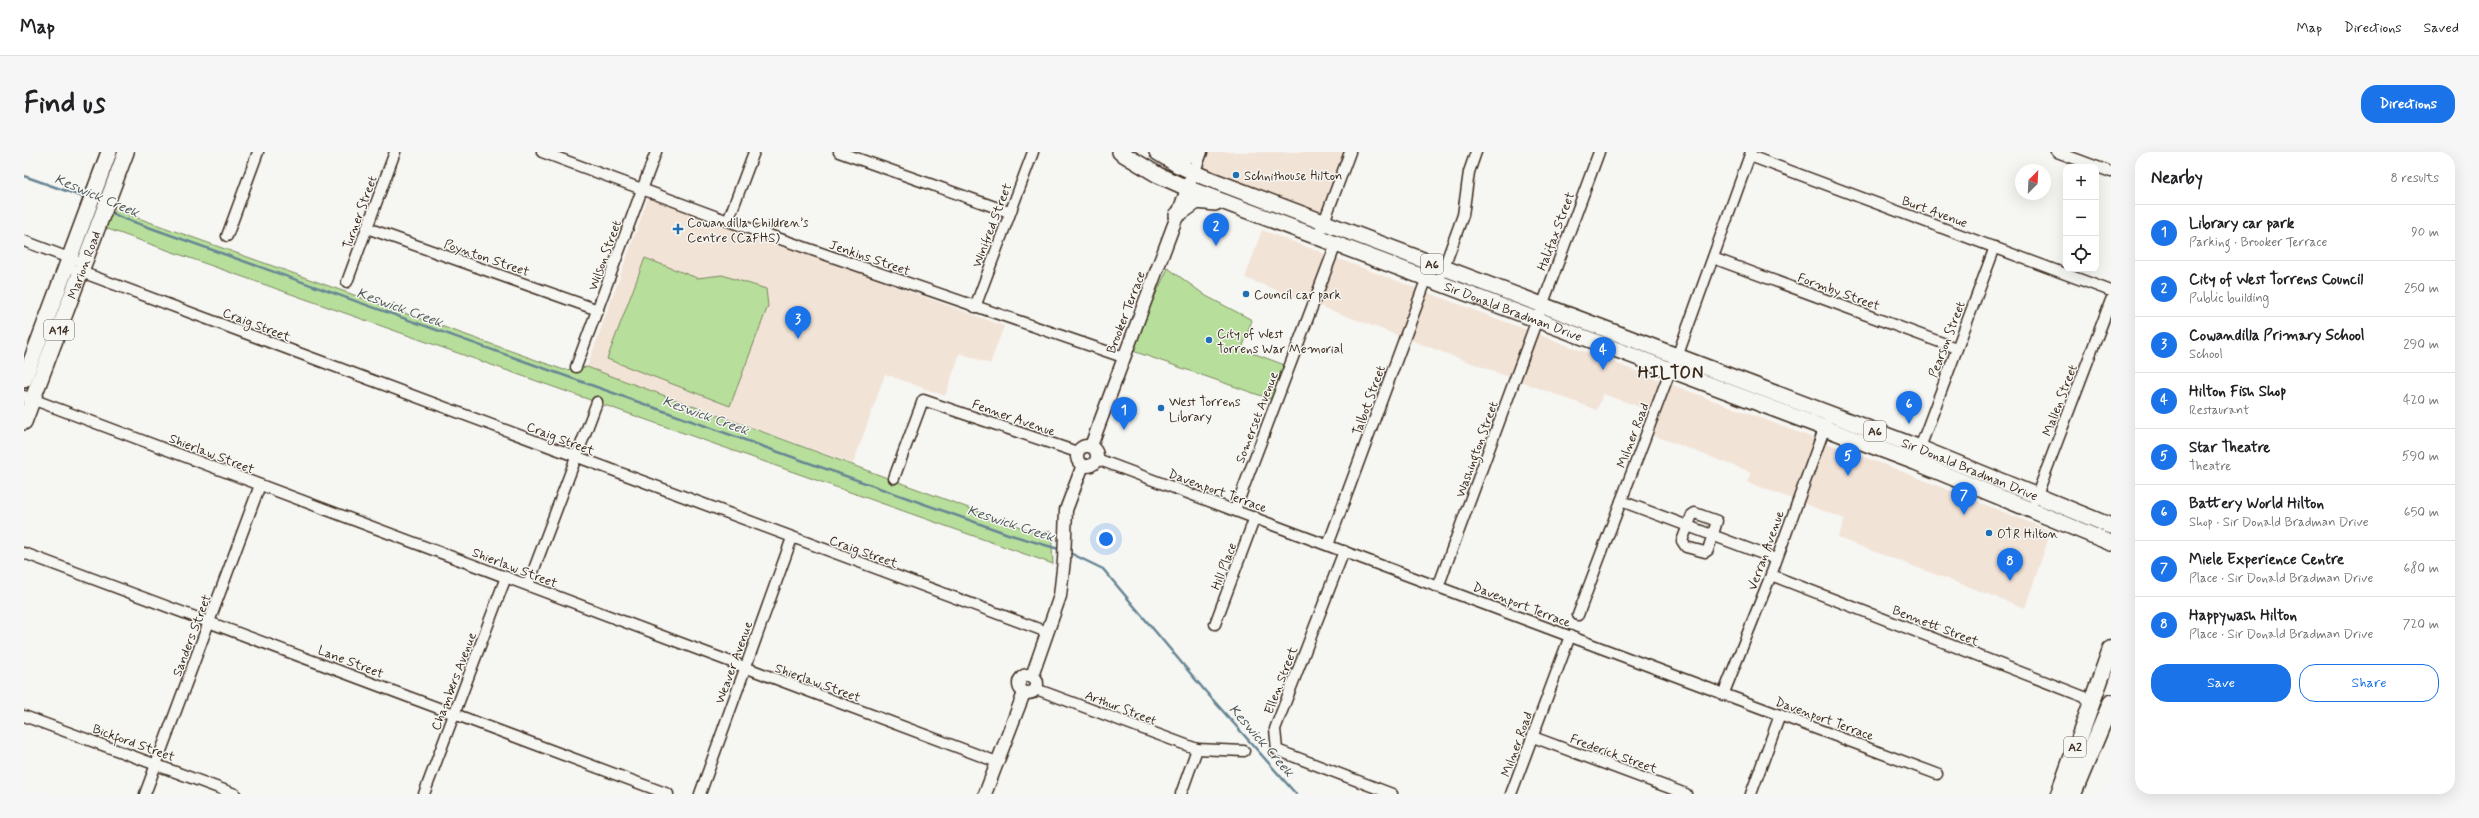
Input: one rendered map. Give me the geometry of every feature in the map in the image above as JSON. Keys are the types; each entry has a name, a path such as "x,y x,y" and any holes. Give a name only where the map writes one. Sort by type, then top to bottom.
{"highway":[{"name":"A2","path":"2059,794 2111,649"},
{"name":"A2","path":"2073,794 2111,703"}],"main road":[{"name":"Marion Road","path":"24,422 28,398 28,380 68,262 109,152"},
{"name":"Marion Road","path":"28,380 82,268 126,152"},
{"name":"Sir Donald Bradman Drive","path":"1120,152 1158,175 1187,188 1318,238 1541,304 1674,363"},
{"name":"Sir Donald Bradman Drive","path":"1157,152 1194,173 1324,223 1538,320 1674,363 1917,455 2037,495 2111,526"},
{"path":"1164,152 1184,156 1196,152"},
{"path":"1177,215 1197,201 1232,204"},
{"name":"Sir Donald Bradman Drive","path":"1917,455 2031,510 2111,542"}],"street":[{"path":"227,236 258,152"},
{"name":"Turner Street","path":"347,282 395,152"},
{"name":"Jenkins Street","path":"542,152 728,221 1123,357"},
{"name":"Wilson Street","path":"576,367 656,152"},
{"path":"728,221 754,152"},
{"path":"839,152 1010,212"},
{"name":"Winifred Street","path":"975,307 1033,152"},
{"name":"Brooker Terrace","path":"1091,446 1123,357 1202,152"},
{"path":"1318,238 1350,152"},
{"name":"Talbot Street","path":"1328,545 1435,273 1463,215 1469,172 1476,152"},
{"name":"Halifax Street","path":"1538,320 1541,304 1599,152"},
{"path":"2057,152 2111,172"},
{"name":"Burt Avenue","path":"1751,154 2111,291"},
{"name":"Milner Road","path":"1578,615 1674,363 1751,154"},
{"name":"Poynton Street","path":"367,228 598,310"},
{"name":"Craig Street","path":"24,241 82,268 575,457 1047,632"},
{"name":"Somerset Avenue","path":"1235,510 1336,244"},
{"name":"Pearson Street","path":"1917,455 1995,247"},
{"name":"Formby Street","path":"1713,258 1956,348"},
{"name":"Mallen Street","path":"2031,510 2111,300"},
{"name":"Washington Street","path":"1438,586 1538,320"},
{"name":"Shierlaw Street","path":"28,398 528,585 745,669 997,762"},
{"name":"Fenner Avenue","path":"894,478 923,400 1077,452"},
{"path":"528,585 597,402"},
{"name":"Verran Avenue","path":"1723,694 1771,575 1827,420"},
{"path":"1091,446 1096,451 1097,459 1091,465 1082,465 1078,461 1077,452 1083,447 1091,446"},
{"name":"Davenport Terrace","path":"1097,459 1937,774"},
{"path":"1032,676 1060,596 1064,560 1066,510 1082,465"},
{"name":"Sanders Street","path":"145,794 260,485"},
{"path":"1621,501 1776,559"},
{"path":"1695,512 1714,518 1718,524 1713,536 1705,552 1686,547 1682,541 1687,526 1695,512"},
{"name":"Hill Place","path":"1215,624 1255,517"},
{"name":"Weaver Avenue","path":"700,794 792,538"},
{"name":"Ellen Street","path":"1344,551 1275,729 1277,750 1392,794"},
{"name":"Lane Street","path":"24,553 210,621 668,794"},
{"name":"Bennett Street","path":"1771,575 2092,700"},
{"name":"Chambers Avenue","path":"424,794 506,577"},
{"name":"Milner Road","path":"1511,794 1570,636"},
{"path":"1024,693 1019,686 1020,680 1028,676 1032,676"},
{"path":"1024,693 1028,694 1036,689 1037,684 1032,676"},
{"name":"Arthur Street","path":"1036,689 1197,749 1244,752"},
{"path":"985,794 1024,693"},
{"path":"1751,794 1780,715"},
{"name":"Bickford Street","path":"24,716 235,794"},
{"name":"Frederick Street","path":"1533,737 1686,794"},
{"path":"1181,794 1197,749"}],"shaded area":[{"path":"1209,152 1343,152 1319,217 1201,171"},
{"path":"649,196 1004,326 990,364 960,353 945,396 885,374 853,464 587,367"},
{"path":"1262,230 1901,471 2051,531 2025,608 1838,538 1845,519 1747,482 1751,472 1647,433 1654,412 1603,394 1597,410 1245,278"}],"green space":[{"path":"113,209 564,370 587,367 1039,534 1051,530 1053,564 105,228"},
{"path":"645,258 697,278 722,275 766,289 768,306 730,406 607,359"},
{"path":"1168,268 1206,296 1252,320 1242,349 1290,367 1276,401 1130,350"}],"waterway":[{"name":"Keswick Creek","path":"24,176 86,198"},
{"name":"Keswick Creek","path":"109,211 120,217 1011,535 1062,550"},
{"name":"Keswick Creek","path":"1068,552 1103,569 1206,692 1296,794"}],"place":[{"name":"Schnithouse Hilton","path":"1236,175"},
{"name":"Cowandilla Children’s Centre (CaFHS)","path":"678,229"},
{"name":"City of West Torrens Council","path":"1216,246"},
{"name":"Council car park","path":"1246,294"},
{"name":"Cowandilla Primary School","path":"798,339"},
{"name":"City of West Torrens War Memorial","path":"1209,340"},
{"name":"Hilton Fish Shop","path":"1603,370"},
{"name":"West Torrens Library","path":"1161,408"},
{"name":"Battery World Hilton","path":"1909,424"},
{"name":"Library car park","path":"1124,430"},
{"name":"Star Theatre","path":"1848,476"},
{"name":"Miele Experience Centre","path":"1964,515"},
{"name":"OTR Hilton","path":"1989,533"},
{"name":"Happywash Hilton","path":"2010,581"}],"district":[{"name":"HILTON","path":"1671,372"}]}
